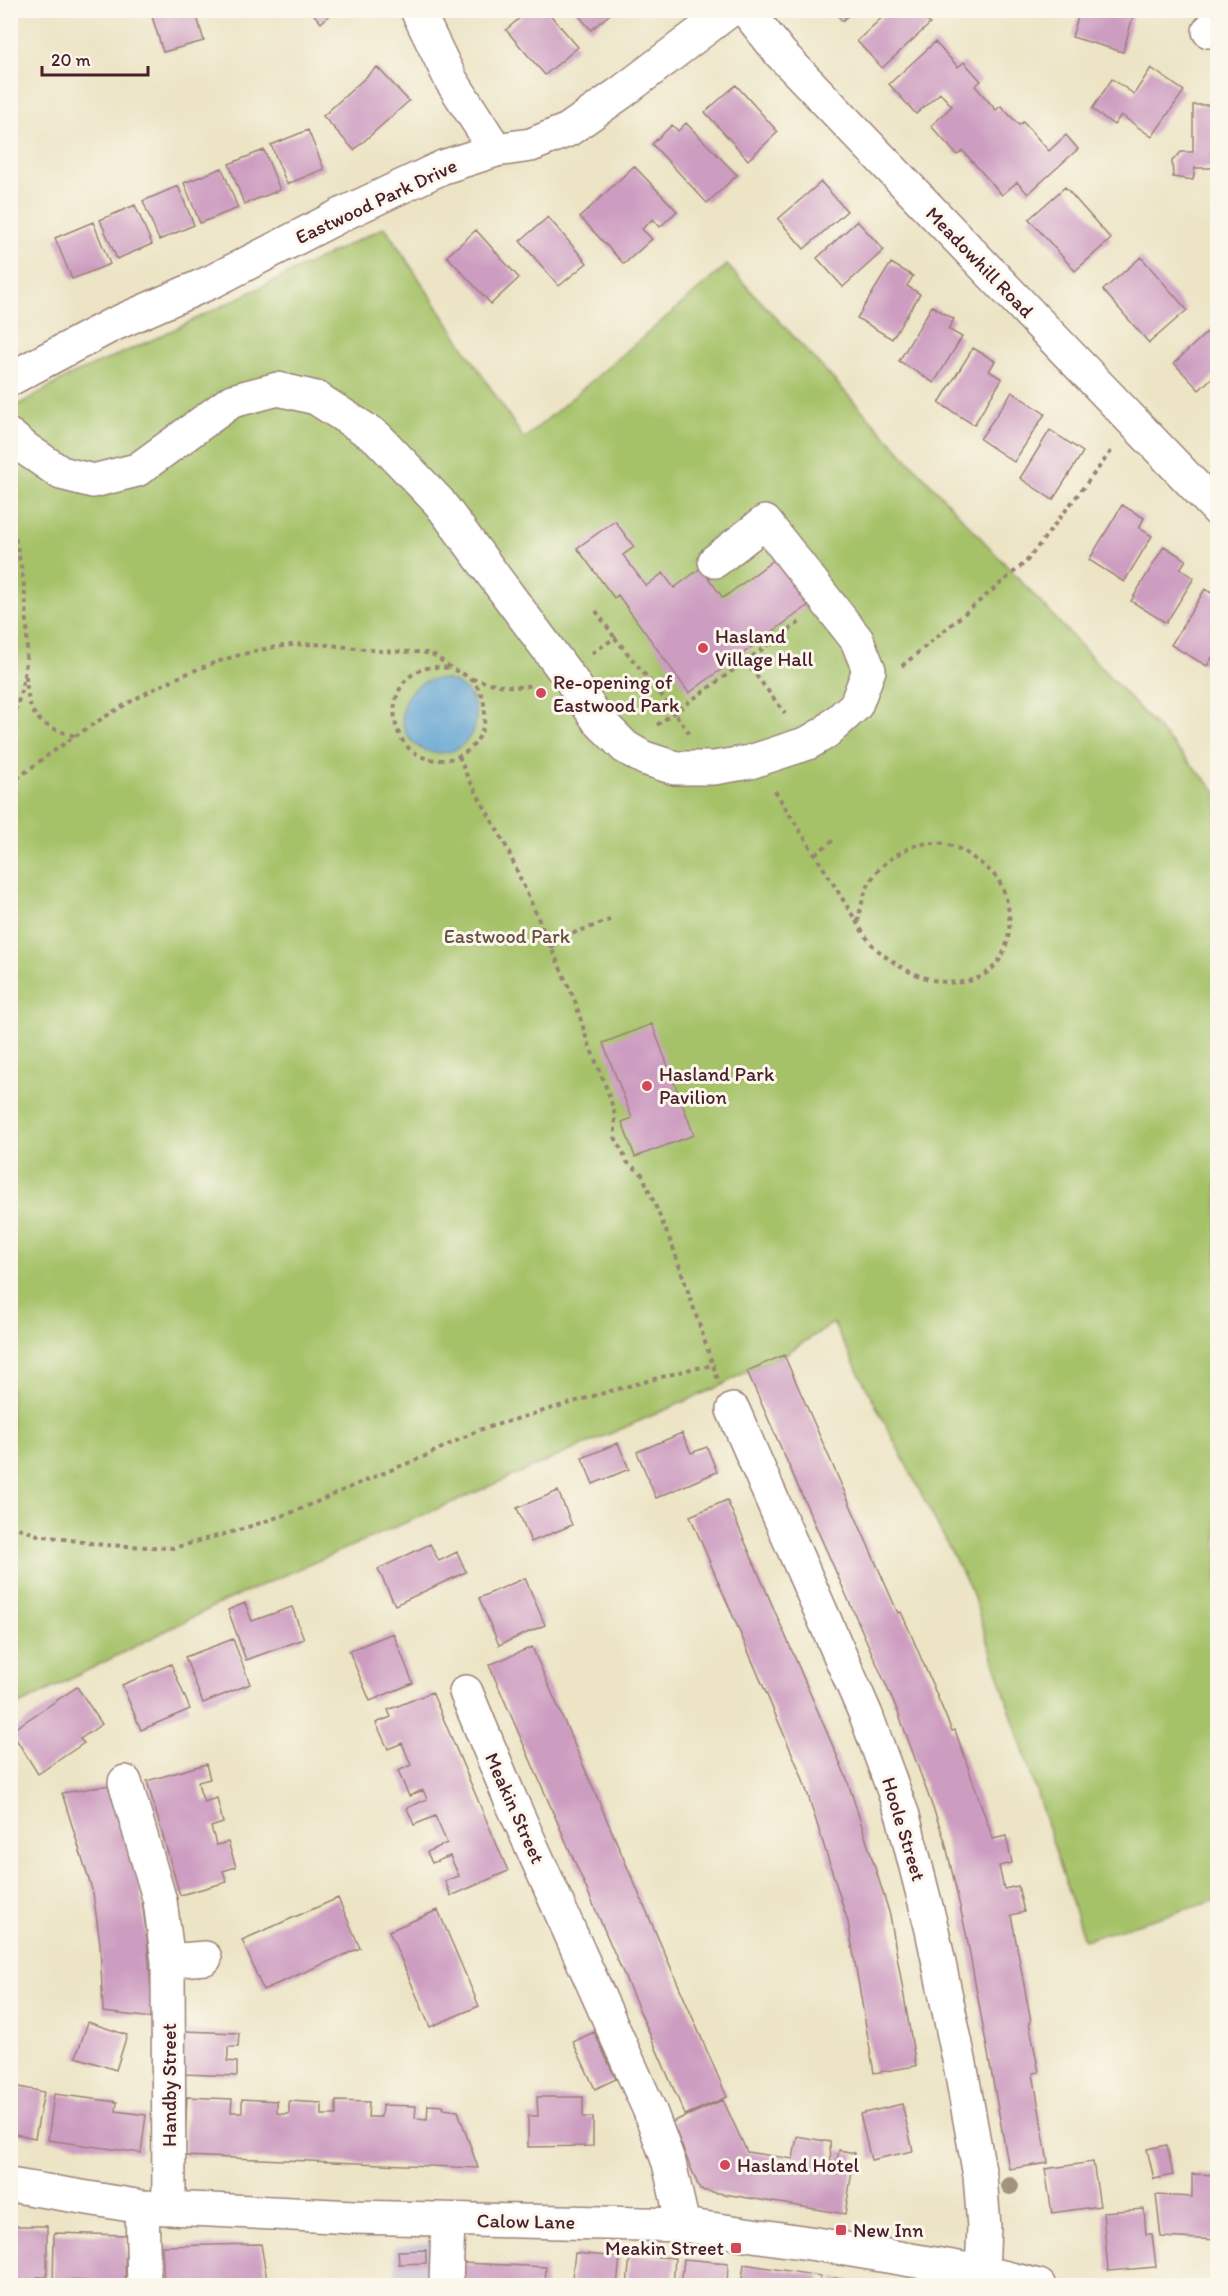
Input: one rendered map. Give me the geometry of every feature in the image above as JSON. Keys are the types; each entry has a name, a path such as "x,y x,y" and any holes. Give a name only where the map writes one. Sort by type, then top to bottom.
{"street":[{"path":"417,10 451,80 496,150"},
{"name":"Eastwood Park Drive","path":"10,379 110,326 213,281 374,199 443,167 496,150 531,144 568,130 730,10"},
{"name":"Meadowhill Road","path":"746,10 781,54 1218,510"},
{"path":"10,435 26,449 62,473 93,481 137,470 232,400 278,388 316,398 377,437 439,502 572,680 598,720 625,747 644,758 675,768 714,768 756,760 808,743 825,733 856,705 869,670 857,640 765,522 715,561"},
{"name":"Hoole Street","path":"733,1410 866,1715 903,1816 932,1930 960,2064 980,2176 984,2227 982,2272"},
{"name":"Meakin Street","path":"466,1692 509,1796 650,2112 669,2163 683,2225"},
{"name":"Handby Street","path":"125,1782 160,1901 168,1961 156,2207 144,2286"},
{"path":"168,1961 205,1958"},
{"name":"Calow Lane","path":"10,2185 156,2207 448,2220 683,2225 816,2244 982,2272 1039,2286"},
{"path":"446,2286 448,2220"}],"path":[{"path":"901,668 1026,562 1133,422"},
{"path":"10,521 23,581 29,624 27,698 36,718 50,729 75,736"},
{"path":"625,747 828,602"},
{"path":"596,611 615,638"},
{"path":"10,784 111,712 184,675 244,654 292,645 431,654 472,679 484,698 486,721 477,742 459,756 440,760 421,756 405,745 395,728 393,708 400,689 413,675 432,667 451,668"},
{"path":"745,661 808,743"},
{"path":"10,725 16,713 26,669"},
{"path":"459,756 466,774 505,844 575,1001 615,1115 615,1137 627,1162 642,1174 674,1250 715,1365 720,1386 733,1410"},
{"path":"756,760 814,854 858,922 877,950 910,973 944,984 976,980 996,966 1006,949 1010,925 1007,900 995,876 957,846 932,843 914,846 889,859 869,880 858,922"},
{"path":"814,854 835,839"},
{"path":"550,948 571,934 610,920"},
{"path":"10,1525 38,1535 103,1545 173,1548 296,1511 423,1457 479,1430 607,1392 691,1369 715,1365"}],"shaded area":[{"path":"462,2238 460,2285 396,2285 394,2247"}],"green space":[{"name":"Eastwood Park","path":"385,227 524,439 727,265 1217,792 1217,1900 1084,1940 972,1592 833,1323 784,1355 720,1386 223,1602 11,1709 11,409 69,376 150,341"}],"water":[{"path":"439,679 453,682 465,690 473,702 476,716 473,730 465,742 453,750 439,753 425,750 413,742 405,730 402,716 405,702 413,690 425,682"}],"building":[{"path":"150,10 195,10 204,41 163,52"},
{"path":"310,10 335,10 321,23"},
{"path":"529,10 546,10 578,47 545,75 506,30"},
{"path":"574,10 615,10 591,30"},
{"path":"833,10 854,10 842,21"},
{"path":"890,10 918,10 930,24 882,68 857,41"},
{"path":"1080,10 1125,10 1134,13 1123,52 1072,37"},
{"path":"935,42 958,67 964,62 981,81 975,86 996,110 1001,106 1019,125 1023,122 1049,151 1066,135 1078,149 1028,194 1017,182 1002,195 963,151 957,155 931,126 952,106 940,93 916,114 889,84"},
{"path":"377,67 409,101 354,150 323,116"},
{"path":"1151,68 1184,91 1152,137 1121,115 1114,125 1092,109 1112,79 1134,94"},
{"path":"736,85 778,132 748,160 705,112"},
{"path":"1193,105 1217,105 1218,168 1195,168 1193,180 1173,177 1172,161 1181,152 1193,152"},
{"path":"686,123 737,175 707,203 652,144 672,125 678,131"},
{"path":"308,130 324,169 287,184 271,145"},
{"path":"264,150 280,190 244,204 229,164"},
{"path":"634,166 677,211 660,227 653,219 642,229 652,239 624,264 580,217"},
{"path":"222,168 238,208 200,223 184,183"},
{"path":"821,182 847,211 804,249 778,219"},
{"path":"178,186 194,225 159,240 143,201"},
{"path":"1065,187 1111,239 1075,271 1029,219"},
{"path":"135,205 152,244 117,259 100,220"},
{"path":"548,217 587,263 559,286 520,241"},
{"path":"857,221 884,250 843,287 817,258"},
{"path":"93,222 110,264 72,279 55,238"},
{"path":"476,230 519,278 491,304 447,256"},
{"path":"1141,257 1187,310 1149,343 1103,290"},
{"path":"891,263 913,276 907,286 920,294 892,339 857,318"},
{"path":"932,306 954,319 948,329 962,337 934,383 899,361"},
{"path":"1218,322 1218,372 1199,390 1174,363"},
{"path":"973,348 995,361 989,371 1002,379 974,425 939,403"},
{"path":"1012,392 1045,414 1014,462 980,439"},
{"path":"1050,430 1083,452 1053,500 1020,478"},
{"path":"1122,505 1144,518 1139,528 1152,536 1124,582 1089,560"},
{"name":"Hasland Village Hall","path":"615,521 634,547 623,555 646,586 663,573 674,588 701,568 723,598 779,556 813,602 689,693 618,595 614,598 577,548"},
{"path":"1164,546 1186,560 1180,569 1194,578 1166,623 1131,601"},
{"path":"1205,589 1218,597 1218,648 1207,666 1171,645"},
{"name":"Hasland Park Pavilion","path":"652,1024 694,1135 635,1157 622,1122 632,1118 603,1043"},
{"path":"784,1355 898,1613 901,1612 952,1731 955,1730 993,1839 1006,1836 1012,1863 999,1866 1004,1889 1018,1886 1024,1912 1011,1915 1039,2072 1033,2073 1048,2163 1009,2169 966,1933 945,1841 898,1712 747,1371"},
{"path":"682,1433 691,1453 707,1447 717,1472 656,1498 637,1452"},
{"path":"618,1443 629,1469 593,1484 582,1458"},
{"path":"558,1491 572,1525 531,1542 517,1508"},
{"path":"727,1500 847,1779 890,1915 916,2066 874,2073 848,1922 807,1792 690,1516"},
{"path":"430,1544 439,1561 457,1552 466,1572 395,1605 378,1569"},
{"path":"525,1578 545,1625 499,1645 479,1598"},
{"path":"245,1603 252,1621 292,1607 304,1639 246,1660 228,1610"},
{"path":"393,1633 413,1683 370,1701 349,1651"},
{"path":"233,1639 250,1684 203,1703 185,1657"},
{"path":"532,1647 727,2097 685,2115 489,1665"},
{"path":"171,1664 190,1709 141,1730 122,1685"},
{"path":"77,1687 102,1724 80,1739 84,1743 38,1774 11,1731"},
{"path":"432,1692 508,1871 451,1896 445,1881 459,1876 450,1856 432,1863 427,1852 447,1843 435,1816 414,1825 407,1808 427,1799 423,1790 409,1796 398,1771 411,1765 402,1743 388,1749 376,1723 391,1717 388,1710"},
{"path":"206,1764 210,1779 198,1782 200,1791 204,1802 217,1798 223,1823 211,1827 216,1845 228,1842 236,1867 223,1871 227,1882 180,1895 147,1781"},
{"path":"110,1785 140,1887 147,1937 153,2018 103,2012 100,1943 93,1893 62,1793"},
{"path":"338,1898 360,1948 263,1990 242,1940"},
{"path":"438,1910 479,2006 430,2027 389,1931"},
{"path":"88,2022 127,2035 116,2070 76,2057"},
{"path":"184,2031 239,2033 238,2047 228,2047 227,2061 237,2062 237,2076 182,2074"},
{"path":"594,2032 616,2079 595,2089 573,2042"},
{"path":"10,2085 44,2092 35,2138 10,2133"},
{"path":"54,2094 117,2102 116,2111 146,2115 141,2153 48,2140"},
{"path":"187,2097 232,2099 231,2112 242,2112 242,2099 277,2101 277,2113 283,2114 289,2114 289,2101 322,2103 322,2115 336,2115 336,2101 369,2102 368,2117 381,2117 382,2105 416,2106 415,2118 427,2119 428,2105 444,2106 443,2109 458,2111 478,2168 184,2156"},
{"path":"537,2097 583,2097 583,2117 593,2117 593,2146 528,2147 528,2116 538,2116"},
{"path":"723,2100 747,2152 793,2159 797,2136 830,2142 831,2166 836,2167 839,2150 855,2153 845,2214 700,2190 672,2122"},
{"path":"902,2104 913,2151 871,2160 860,2114"},
{"path":"1167,2145 1173,2175 1154,2179 1147,2149"},
{"path":"1093,2162 1100,2206 1052,2213 1045,2169"},
{"path":"1192,2174 1218,2175 1218,2240 1161,2237 1156,2195 1192,2197"},
{"path":"1144,2209 1146,2234 1152,2234 1156,2267 1108,2271 1103,2212"},
{"path":"10,2226 47,2226 47,2277 37,2277 37,2286 10,2286"},
{"path":"54,2233 126,2235 125,2282 113,2281 112,2286 86,2286 86,2281 66,2280 66,2286 53,2286"},
{"path":"261,2244 268,2286 164,2286 162,2246"},
{"path":"426,2250 426,2263 399,2264 398,2251"},
{"path":"575,2253 620,2257 617,2286 571,2286"},
{"path":"630,2255 675,2258 673,2286 627,2286"},
{"path":"684,2259 728,2263 727,2286 681,2286"},
{"path":"463,2263 546,2267 545,2286 461,2286"},
{"path":"744,2264 821,2276 819,2286 741,2286"},
{"path":"834,2278 873,2284 873,2286 833,2286"},
{"path":"402,2280 427,2280 427,2286 402,2286"}],"place":[{"name":"Hasland Village Hall","path":"703,648"},
{"name":"Re-opening of Eastwood Park","path":"541,693"},
{"name":"Hasland Park Pavilion","path":"647,1086"},
{"name":"Hasland Hotel","path":"725,2165"},
{"name":"New Inn","path":"841,2230"},
{"name":"Meakin Street","path":"736,2248"}]}
